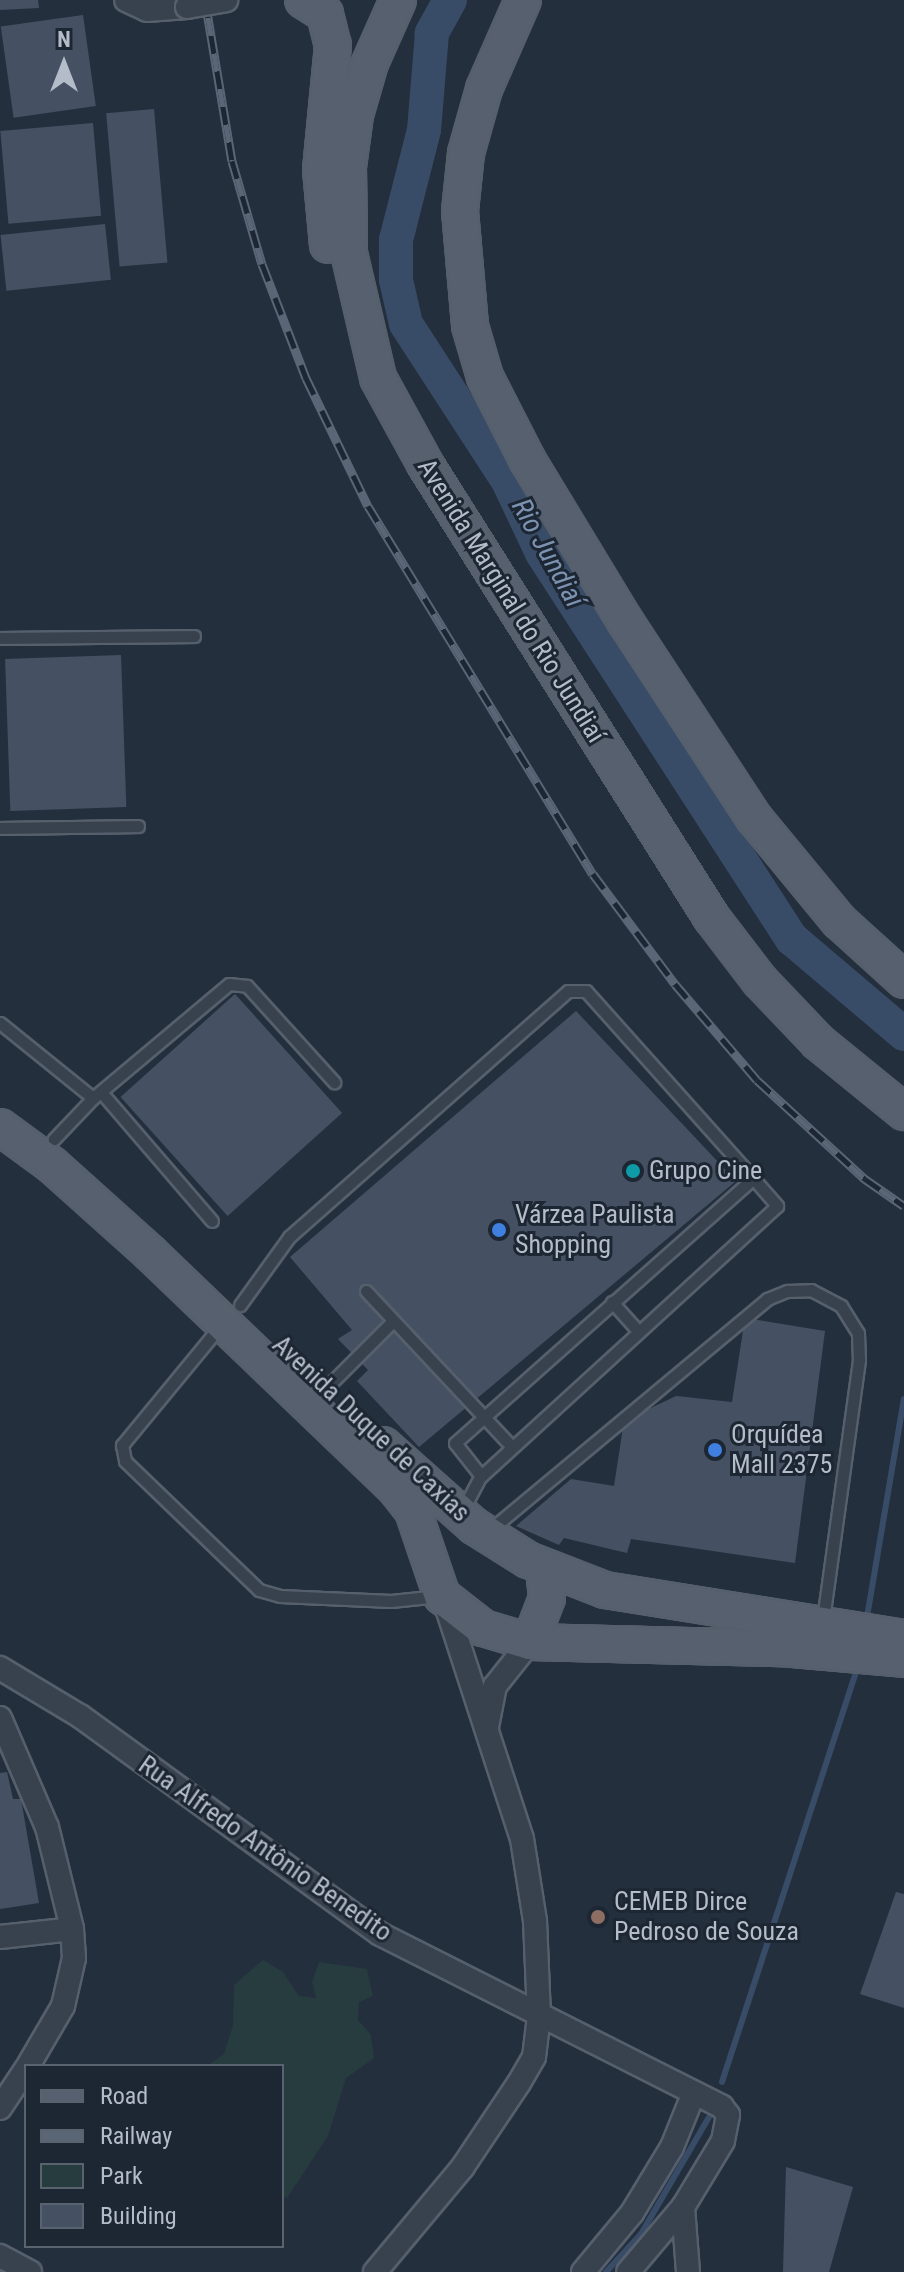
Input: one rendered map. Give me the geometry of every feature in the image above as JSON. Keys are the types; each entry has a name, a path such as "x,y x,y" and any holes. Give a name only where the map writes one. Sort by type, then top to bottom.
{"main road":[{"path":"303,0 325,14 333,45 321,170 330,257 354,345 378,378"},
{"name":"Avenida Marginal do Rio Jundiaí","path":"398,0 370,63 355,115 348,167 349,253 378,378 425,464 711,917 760,981 818,1042 904,1112"},
{"path":"523,0 484,89 466,153 460,211 470,326 485,377 528,461 625,621 754,818 839,921 904,980"},
{"name":"Avenida Duque de Caxias","path":"0,1102 54,1139 232,1313 396,1489 413,1511 442,1596"},
{"name":"Avenida Duque de Caxias","path":"0,1127 52,1165 325,1389 473,1525 544,1568 605,1590 904,1638"},
{"path":"431,1563 440,1544 473,1525"},
{"path":"530,1642 547,1598 544,1568"},
{"path":"442,1596 483,1628 530,1642 781,1648 904,1659"}],"street":[{"path":"126,0 147,10 226,0"},
{"path":"375,2272 462,2168 519,2083 534,2057 539,2016 535,1921 522,1839 442,1596"},
{"path":"486,1728 495,1686 530,1642"},
{"name":"Rua Alfredo Antônio Benedito","path":"0,1668 80,1716 380,1934 722,2107 728,2125 683,2207 628,2272"},
{"path":"0,1718 47,1827 72,1929 74,1958 63,2006 29,2064"},
{"path":"0,1937 72,1929"},
{"path":"0,2108 24,2072"},
{"path":"583,2272 632,2213 672,2147 693,2095"},
{"path":"683,2207 688,2272"},
{"path":"0,2256 30,2272"}],"lane":[{"path":"0,638 194,636"},
{"path":"0,828 138,826"},
{"path":"54,1139 97,1095 229,984 247,986 334,1082"},
{"path":"442,1596 391,1601 280,1596 259,1590 125,1461 122,1445 232,1313 289,1237 568,991 586,991 777,1206 510,1445 481,1476 473,1525"},
{"path":"0,1023 97,1095 212,1221"},
{"path":"481,1476 454,1446 753,1178"},
{"path":"473,1525 767,1299 787,1291 811,1290 841,1306 858,1333 859,1360 823,1625"},
{"path":"366,1291 391,1323 510,1445"},
{"path":"612,1302 637,1330"},
{"path":"325,1389 391,1323"}],"path":[{"path":"776,1930 795,1937"}],"green space":[{"path":"263,1960 283,1972 299,1996 316,1998 312,1982 319,1962 367,1969 373,1996 359,2002 358,2020 371,2035 374,2058 346,2078 328,2136 287,2198 284,2197 284,2064 210,2064 224,2054 233,2025 234,1985"}],"building":[{"path":"0,0 38,0 39,8 0,10"},
{"path":"83,15 96,106 14,118 1,27"},
{"path":"154,109 167,262 120,267 106,113"},
{"path":"93,123 101,216 8,224 0,131"},
{"path":"105,224 111,280 6,291 1,235"},
{"path":"121,655 126,807 10,811 5,659"},
{"path":"235,994 342,1113 228,1216 121,1097"},
{"name":"Várzea Paulista Shopping","path":"576,1011 736,1181 419,1447 357,1381 368,1370 338,1339 352,1330 290,1257"},
{"name":"Orquídea Mall 2375","path":"745,1318 825,1331 795,1563 631,1539 627,1553 564,1538 559,1545 516,1526 571,1479 614,1486 624,1421 676,1396 732,1402"},
{"path":"7,1772 13,1799 21,1799 39,1903 0,1909 0,1773"},
{"path":"896,1892 904,1894 904,2008 860,1994"},
{"path":"786,2167 853,2187 829,2272 783,2272"}],"waterway":[{"name":"Rio Jundiaí","path":"450,0 432,33 424,130 396,240 396,280 406,324 508,481 542,553 792,939 904,1034"},
{"path":"867,1617 904,1399"},
{"path":"722,2082 856,1672"},
{"path":"606,2272 641,2234 709,2117"}],"railway":[{"path":"205,0 232,161 262,264 306,378 368,506 593,874 675,984 757,1080 865,1179 904,1206"}],"place":[{"name":"Grupo Cine","path":"633,1171"},
{"name":"Várzea Paulista Shopping","path":"499,1230"},
{"name":"Orquídea Mall 2375","path":"715,1450"},
{"name":"CEMEB Dirce Pedroso de Souza","path":"598,1917"}]}
